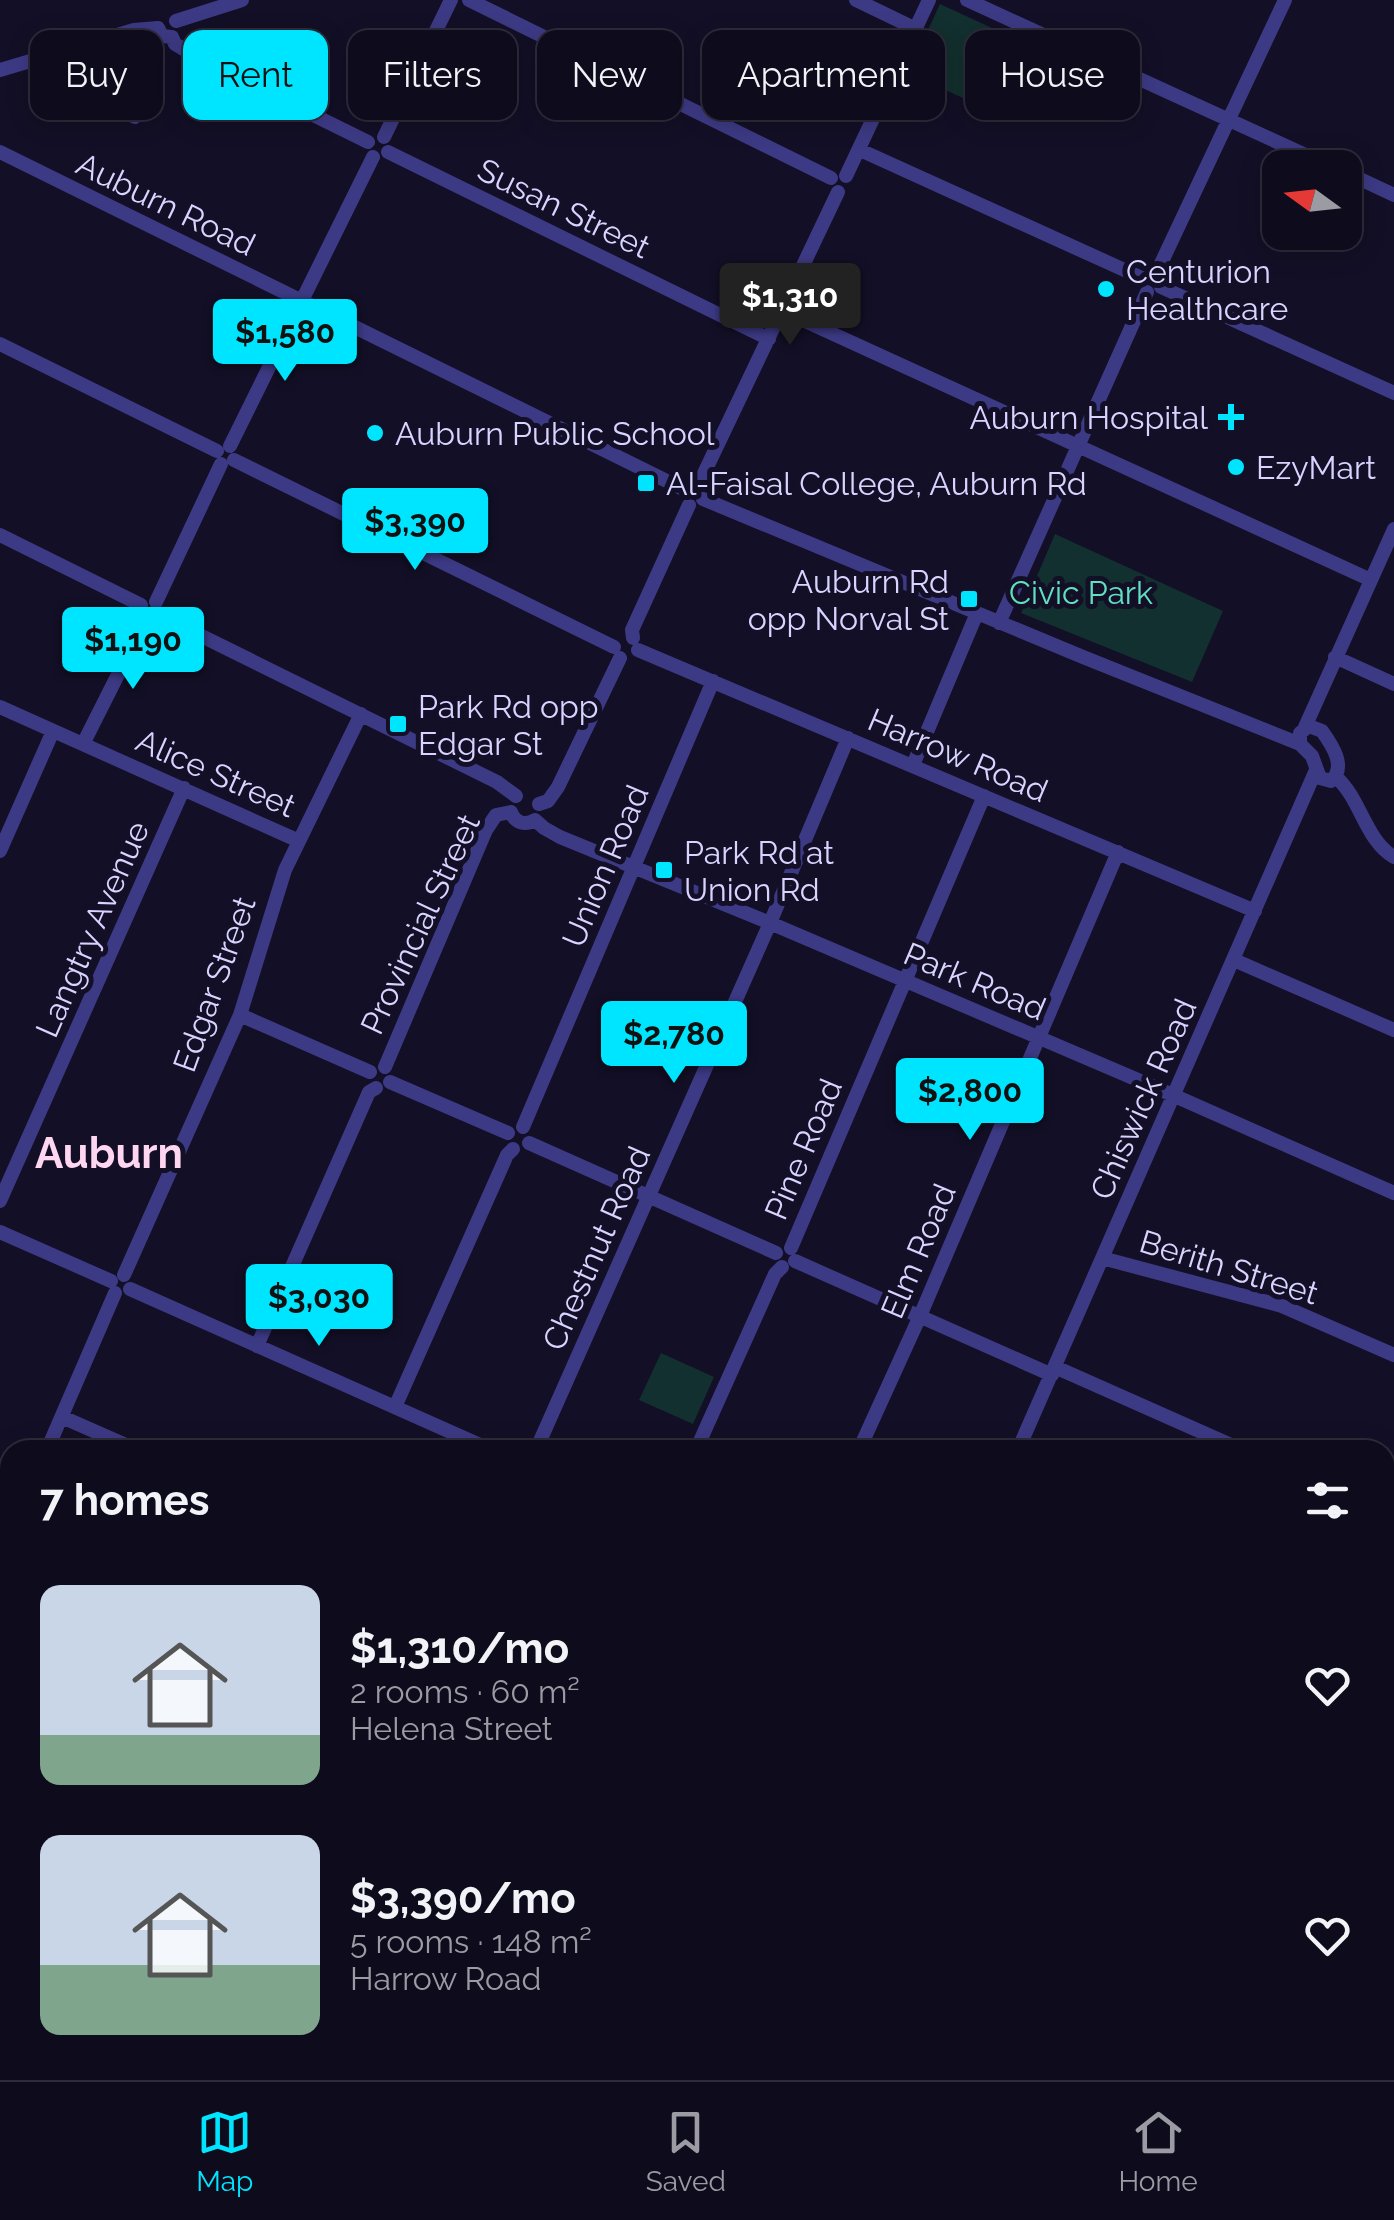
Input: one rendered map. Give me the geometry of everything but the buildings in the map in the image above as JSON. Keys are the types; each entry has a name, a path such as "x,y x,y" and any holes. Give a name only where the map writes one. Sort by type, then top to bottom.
{"street":[{"path":"176,21 242,0"},
{"path":"83,744 450,0"},
{"path":"469,0 839,182"},
{"path":"856,0 916,30 930,0"},
{"path":"967,0 1295,150"},
{"path":"999,622 1152,282 1285,0"},
{"path":"170,17 176,21 178,30 172,37 162,36 158,28 163,18 170,17"},
{"path":"134,30 158,28"},
{"name":"Susan Street","path":"172,37 175,44 202,60 770,339"},
{"path":"0,70 30,61"},
{"path":"636,644 632,630 770,339 839,182 874,120"},
{"path":"860,150 1394,393"},
{"name":"Auburn Road","path":"0,152 694,495 1300,744"},
{"path":"1362,180 1394,195"},
{"path":"782,311 1371,580"},
{"path":"0,344 617,652"},
{"path":"1305,727 1318,728 1325,735 1338,761 1336,777 1331,781 1323,780 1316,770 1312,756 1300,744 1300,733 1394,529"},
{"path":"0,536 497,782 516,796 529,794 539,804 535,820 526,824 512,817 511,803 516,796"},
{"path":"914,765 977,613"},
{"path":"539,804 548,802 558,787 617,652 628,638 636,644"},
{"name":"Harrow Road","path":"636,644 713,681 1256,911"},
{"path":"1335,658 1394,684"},
{"name":"Union Road","path":"522,1128 713,681"},
{"name":"Alice Street","path":"0,707 300,840"},
{"name":"Edgar Street","path":"51,1440 240,1014 285,870 361,714"},
{"path":"0,851 53,731"},
{"name":"Chestnut Road","path":"541,1440 848,738"},
{"name":"Chiswick Road","path":"1022,1440 1316,770"},
{"path":"1336,777 1352,796 1382,849 1394,857"},
{"name":"Langtry Avenue","path":"0,1201 184,788"},
{"name":"Pine Road","path":"700,1440 774,1274 786,1257 984,796"},
{"name":"Provincial Street","path":"377,1069 486,830 496,815 510,812"},
{"name":"Park Road","path":"535,820 560,837 1040,1038 1394,1193"},
{"name":"Elm Road","path":"864,1440 1118,852"},
{"path":"1234,960 1394,1030"},
{"path":"240,1014 377,1069 369,1079 508,1134"},
{"name":"Provincial Street","path":"257,1346 370,1092 383,1085"},
{"path":"512,1128 522,1128 530,1136 529,1143 520,1150 513,1149 507,1141 508,1134 512,1128"},
{"path":"529,1143 920,1316 1218,1440"},
{"path":"395,1407 513,1149"},
{"path":"0,1232 395,1407 452,1440"},
{"name":"Berith Street","path":"1102,1258 1282,1306 1394,1355"},
{"path":"62,1416 115,1440"}],"green space":[{"path":"940,4 996,30 965,30 965,99 945,90 945,30 928,30"},
{"name":"Civic Park","path":"1055,534 1223,611 1192,682 1021,613"},
{"path":"661,1353 714,1377 693,1424 639,1400"}],"place":[{"name":"Centurion Healthcare","path":"1106,289"},
{"name":"Auburn Hospital","path":"1231,417"},
{"name":"Auburn Public School","path":"375,433"},
{"name":"EzyMart","path":"1236,467"},
{"name":"Al-Faisal College, Auburn Rd","path":"646,483"},
{"name":"Auburn Rd opp Norval St","path":"969,599"},
{"name":"Park Rd opp Edgar St","path":"398,724"},
{"name":"Park Rd at Union Rd","path":"664,870"}],"district":[{"name":"Auburn","path":"109,1153"}]}
